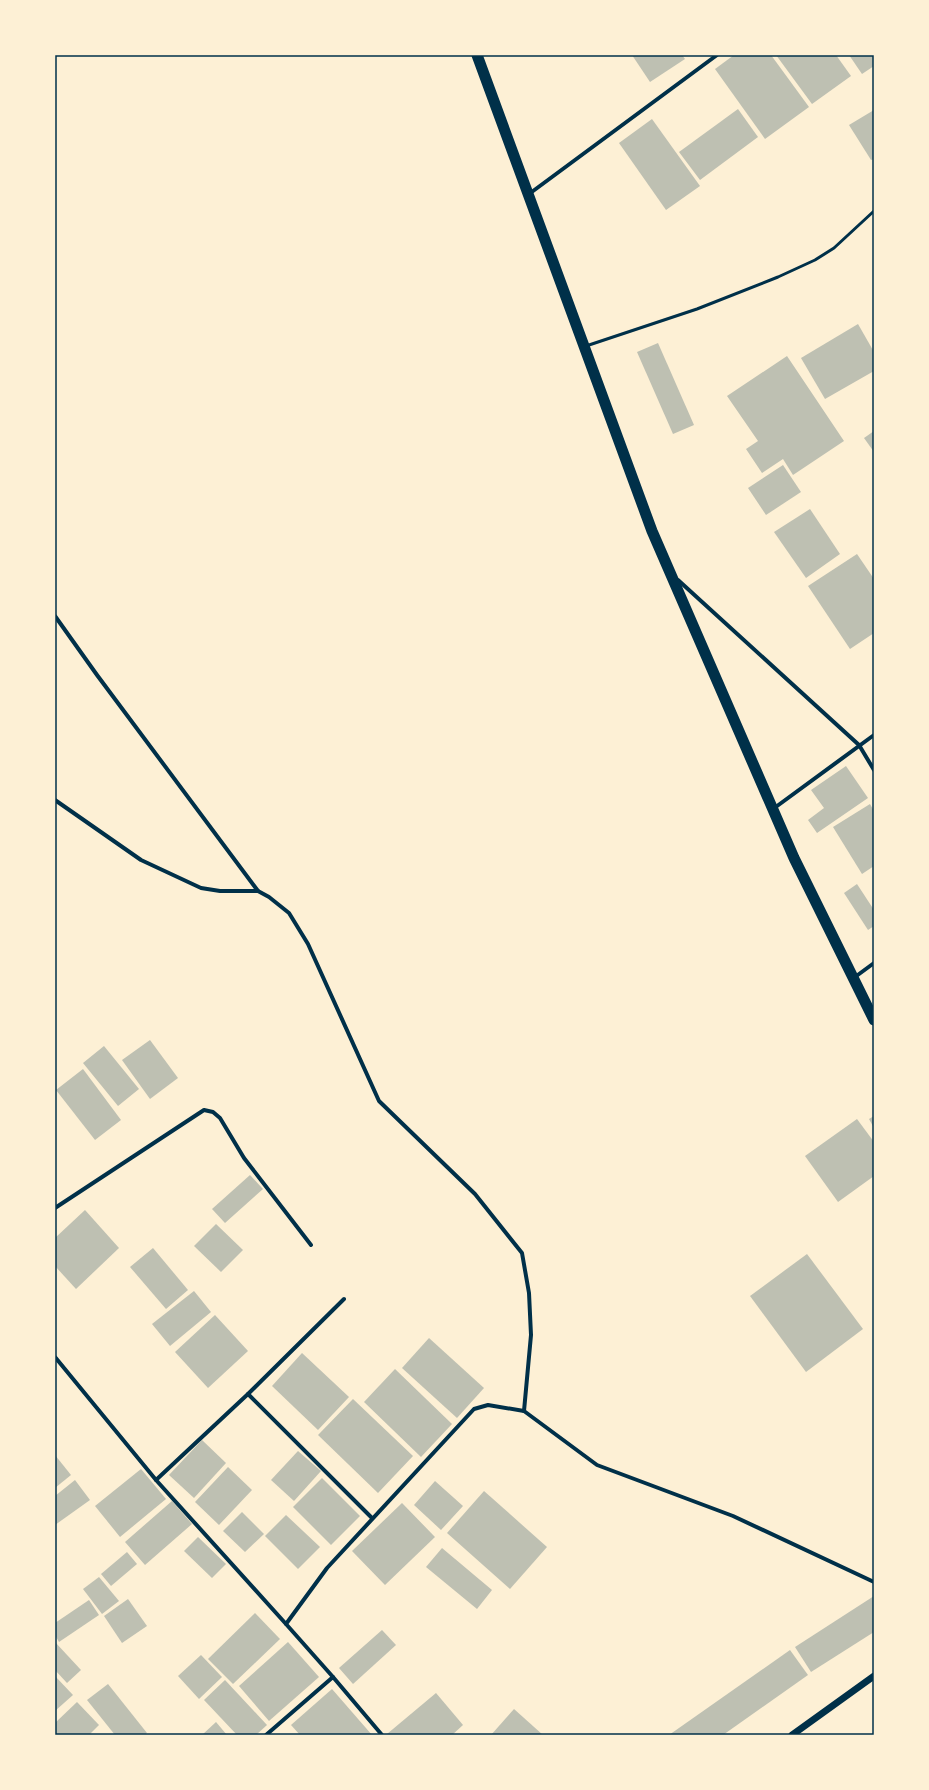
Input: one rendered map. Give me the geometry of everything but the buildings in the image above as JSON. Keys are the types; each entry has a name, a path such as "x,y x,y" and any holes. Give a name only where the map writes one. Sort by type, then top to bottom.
{"highway":[{"path":"477,55 652,531 794,858 874,1020"}],"street":[{"path":"528,195 717,55"},
{"path":"670,573 859,745 874,770"},
{"path":"55,616 101,682 258,891 270,897 289,913 308,944 379,1101 475,1194 522,1253 530,1293 531,1335 524,1411"},
{"path":"773,809 874,734"},
{"path":"55,800 140,860 176,878 201,888 220,892 258,891"},
{"path":"854,977 874,963"},
{"path":"55,1208 204,1110 213,1112 220,1118 244,1158 312,1245"},
{"path":"156,1480 248,1394 344,1299"},
{"path":"55,1358 156,1480 286,1624 382,1735"},
{"path":"248,1394 372,1518"},
{"path":"286,1624 327,1568 372,1518 474,1409 488,1405 524,1411 596,1465 733,1516 874,1582"},
{"path":"792,1735 874,1676"},
{"path":"266,1735 333,1678"}],"lane":[{"path":"585,346 697,309 778,277 815,260 834,248 874,211"}]}
